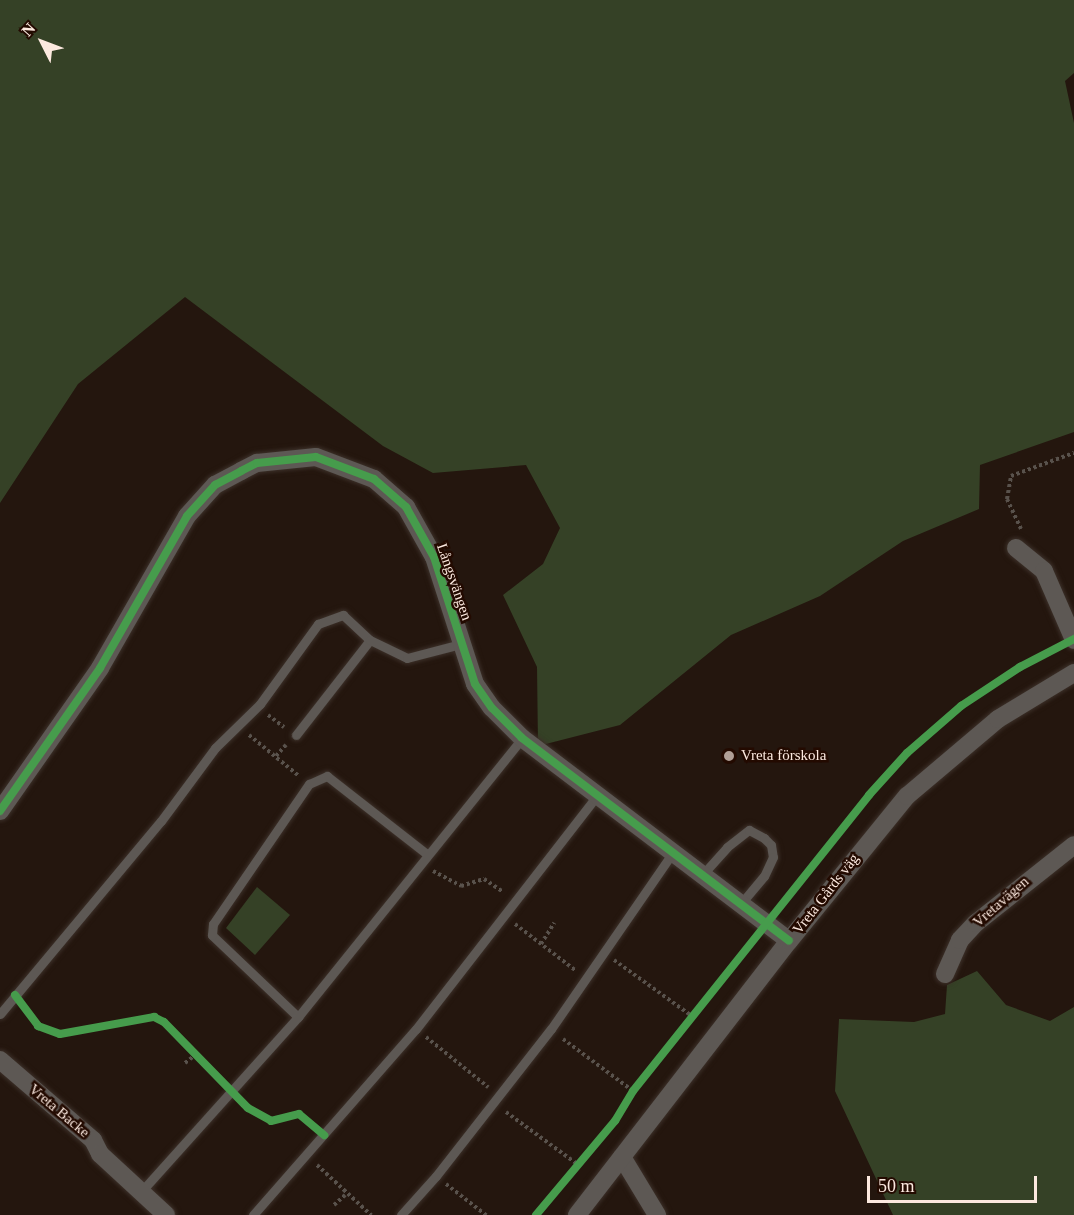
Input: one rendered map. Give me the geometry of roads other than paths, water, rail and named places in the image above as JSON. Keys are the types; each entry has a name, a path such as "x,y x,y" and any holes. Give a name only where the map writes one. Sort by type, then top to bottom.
{"street":[{"name":"Långsvängen","path":"0,811 43,754 100,668 187,516 215,485 257,463 316,457 374,479 406,507 434,557 475,684 522,738 674,851 789,941"},
{"path":"1016,548 1044,571 1074,640"},
{"name":"Vreta Gårds väg","path":"577,1215 874,834 939,766 998,719 1074,673"},
{"name":"Vretavägen","path":"945,974 960,940 976,923 1074,845"},
{"name":"Vreta Backe","path":"0,1060 93,1140 100,1154 166,1215"},
{"path":"622,1157 657,1215"}],"lane":[{"path":"0,1014 235,728 260,704 318,624 343,615 370,640 407,658 461,644"},
{"path":"296,735 370,640"},
{"path":"140,1193 298,1017 522,738"},
{"path":"298,1017 213,935 213,924 309,784 327,776 427,854"},
{"path":"253,1215 308,1156 416,1029 598,794"},
{"path":"703,874 727,847 749,830 764,838 771,845 773,857 765,876 741,903"},
{"path":"401,1215 436,1176 551,1029 600,953 674,851"}],"place":[{"name":"Vreta förskola","path":"729,756"}]}
